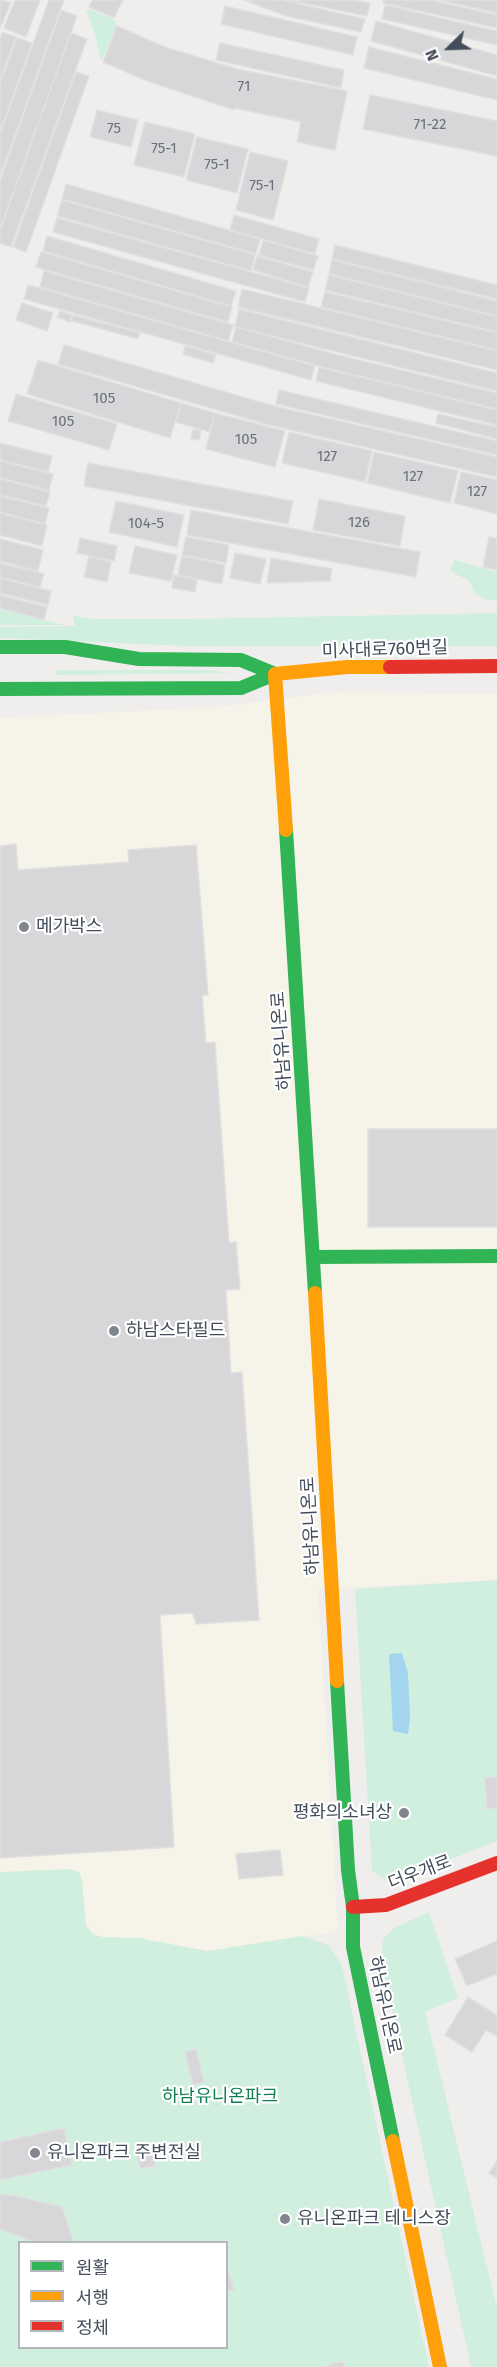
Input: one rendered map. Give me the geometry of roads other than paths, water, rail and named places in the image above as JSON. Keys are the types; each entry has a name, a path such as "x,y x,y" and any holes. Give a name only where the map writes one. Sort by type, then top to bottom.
{"main road":[{"path":"0,646 64,647 139,659"},
{"path":"80,663 139,659 241,660 275,674"},
{"name":"미사대로760번길","path":"275,674 347,667 497,666"},
{"path":"0,689 241,688 275,674"},
{"name":"하남유니온로","path":"275,674 304,1088 348,1870 353,1907 353,1947 440,2367"},
{"path":"313,1257 497,1256"},
{"name":"더우개로","path":"353,1907 386,1905 497,1863"}],"water":[{"path":"402,1653 408,1673 410,1716 408,1734 393,1731 389,1654"}],"place":[{"name":"메가박스","path":"24,927"},
{"name":"하남스타필드","path":"114,1331"},
{"name":"평화의소녀상","path":"404,1813"},
{"name":"유니온파크 주변전실","path":"35,2153"},
{"name":"유니온파크 테니스장","path":"285,2219"}],"park label":[{"name":"하남유니온파크","path":"220,2097"}]}
